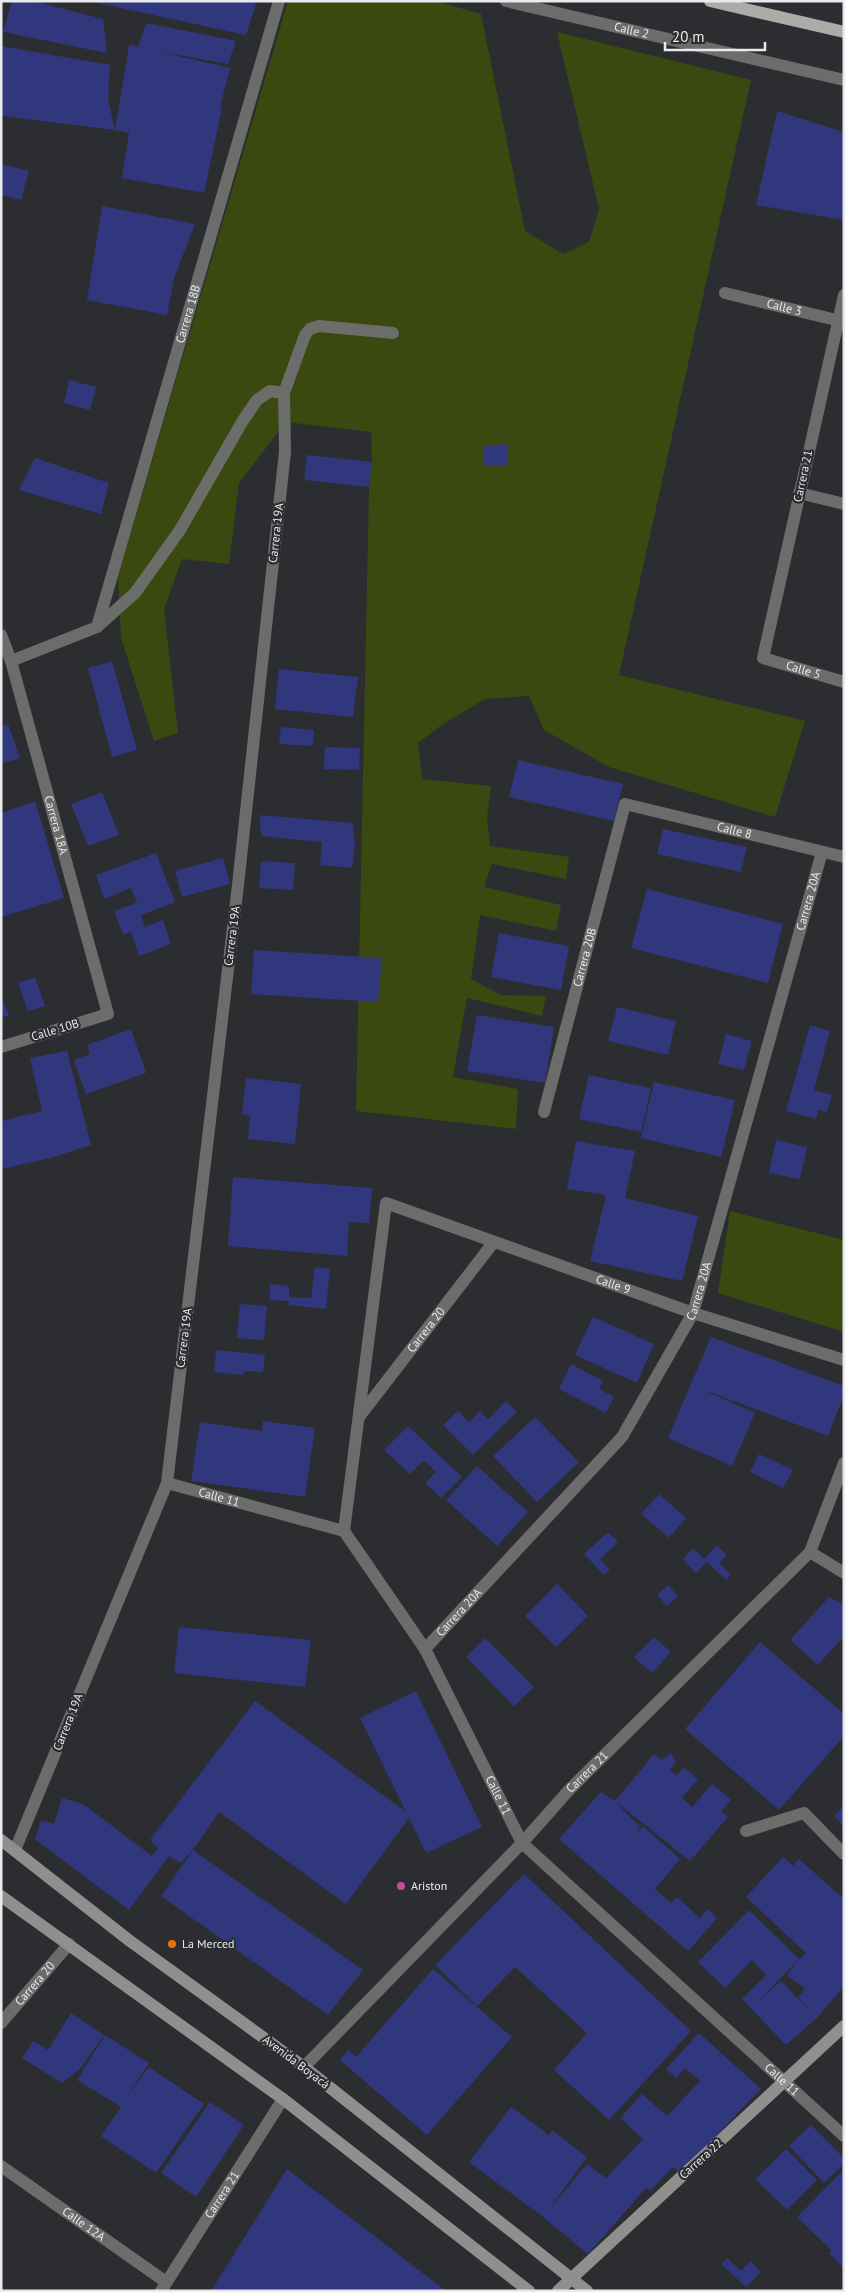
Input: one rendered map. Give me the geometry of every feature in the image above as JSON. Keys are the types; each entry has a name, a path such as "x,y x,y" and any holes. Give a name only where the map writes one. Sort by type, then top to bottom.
{"main road":[{"path":"710,1 844,32"},
{"name":"Avenida Boyacá","path":"1,1840 130,1941 304,2067 572,2277 587,2291"},
{"path":"1,1896 283,2099 529,2291"},
{"name":"Carrera 22","path":"558,2291 844,2026"}],"street":[{"name":"Carrera 18B","path":"97,627 279,1"},
{"name":"Calle 2","path":"506,1 844,80"},
{"name":"Calle 3","path":"725,292 840,322"},
{"name":"Carrera 21","path":"764,658 799,493 840,322 844,295"},
{"path":"11,661 97,627 135,593 180,530 257,400 270,391 284,392 305,335 310,329 319,326 393,333"},
{"name":"Carrera 19A","path":"15,1850 167,1483 239,875 285,452 284,392"},
{"path":"799,493 844,504"},
{"name":"Carrera 18A","path":"1,635 11,661 108,1014"},
{"name":"Calle 5","path":"764,658 844,682"},
{"name":"Calle 8","path":"625,804 844,857"},
{"name":"Carrera 20B","path":"544,1112 625,804"},
{"name":"Carrera 20A","path":"425,1649 622,1437 693,1313 822,852"},
{"name":"Calle 10B","path":"1,1047 108,1014"},
{"name":"Calle 9","path":"358,1418 386,1203 493,1243 693,1313 844,1360"},
{"name":"Carrera 20","path":"358,1418 493,1243"},
{"path":"344,1532 358,1418"},
{"name":"Carrera 21","path":"304,2067 522,1842 569,1790 810,1552 844,1463"},
{"name":"Calle 11","path":"167,1483 344,1532 425,1649 522,1842 786,2081 818,2114 844,2136"},
{"path":"810,1552 844,1573"},
{"path":"746,1832 804,1813 844,1854"},
{"name":"Carrera 20","path":"1,2023 69,1944"},
{"name":"Carrera 21","path":"163,2286 283,2099"},
{"name":"Calle 12A","path":"1,2166 163,2286"}],"green space":[{"path":"288,1 436,1 481,14 525,231 563,254 589,242 599,209 557,32 751,80 619,675 805,721 775,817 609,767 544,730 529,696 485,699 443,724 418,743 422,779 491,786 487,818 490,846 569,857 566,879 492,864 484,887 561,905 556,931 480,915 471,979 501,995 546,996 542,1016 467,998 453,1077 518,1089 516,1129 356,1111 369,487 372,462 371,432 286,422 239,483 229,564 182,559 164,609 178,733 154,741 121,638 118,576"},
{"path":"730,1211 844,1240 844,1332 718,1293"}],"building":[{"path":"12,1 33,1 103,19 107,53 3,32"},
{"path":"88,1 257,1 246,35"},
{"path":"146,23 236,41 228,64 156,51 230,68 220,107 222,108 204,193 122,178 129,133 115,130 129,45 138,47"},
{"path":"1,46 110,65 108,99 115,130 1,116"},
{"path":"777,111 844,132 844,220 756,205"},
{"path":"1,164 29,171 21,200 1,195"},
{"path":"102,206 195,224 174,278 167,315 87,300"},
{"path":"69,380 96,387 90,410 64,403"},
{"path":"507,444 508,465 484,466 483,446"},
{"path":"307,455 372,462 369,487 304,480"},
{"path":"35,458 109,483 101,514 19,490"},
{"path":"112,661 137,750 112,757 88,668"},
{"path":"279,669 358,677 353,717 275,709"},
{"path":"8,724 20,758 1,764 1,726"},
{"path":"281,727 314,730 313,746 279,744"},
{"path":"325,747 360,748 359,770 324,769"},
{"path":"518,760 623,784 614,821 509,797"},
{"path":"102,792 119,835 88,846 71,804"},
{"path":"35,801 64,898 1,917 1,813"},
{"path":"260,815 353,823 355,845 352,868 320,865 322,842 261,836"},
{"path":"663,829 747,847 741,872 657,854"},
{"path":"156,853 175,902 141,915 145,927 163,920 171,944 139,956 131,932 123,934 114,911 136,903 139,908 131,888 104,899 96,875"},
{"path":"223,858 230,884 182,897 175,871"},
{"path":"261,861 295,863 293,890 259,888"},
{"path":"647,889 783,924 768,983 631,948"},
{"path":"499,933 569,946 561,990 491,977"},
{"path":"254,950 382,958 378,1002 251,994"},
{"path":"35,977 45,1006 28,1011 18,983"},
{"path":"1,996 9,1015 1,1018"},
{"path":"617,1007 676,1021 668,1055 608,1041"},
{"path":"477,1015 554,1027 545,1083 467,1071"},
{"path":"810,1025 830,1031 814,1090 832,1095 827,1112 818,1110 816,1119 786,1111"},
{"path":"131,1029 146,1073 86,1094 74,1060 90,1054 87,1045"},
{"path":"726,1034 752,1041 744,1070 718,1064"},
{"path":"67,1051 91,1145 51,1158 1,1169 1,1121 42,1111 30,1058"},
{"path":"589,1075 651,1088 641,1132 579,1119"},
{"path":"246,1078 301,1084 295,1144 248,1139 250,1116 242,1114"},
{"path":"654,1082 735,1100 721,1157 641,1138"},
{"path":"776,1140 807,1147 800,1179 769,1173"},
{"path":"576,1141 635,1151 625,1198 698,1216 682,1281 590,1261 606,1195 567,1189"},
{"path":"233,1177 372,1188 369,1223 349,1222 347,1256 228,1246"},
{"path":"315,1267 330,1269 326,1309 288,1305 289,1301 270,1300 270,1284 289,1286 289,1297 311,1298"},
{"path":"240,1304 267,1306 264,1340 237,1338"},
{"path":"593,1317 654,1344 637,1383 575,1355"},
{"path":"711,1337 844,1386 844,1395 828,1436 701,1389 755,1413 732,1466 668,1438"},
{"path":"216,1350 265,1355 263,1372 245,1371 243,1375 214,1372"},
{"path":"571,1364 603,1381 599,1389 614,1397 606,1413 559,1389"},
{"path":"506,1401 517,1412 473,1455 443,1425 458,1411 469,1422 480,1411 488,1420"},
{"path":"535,1417 579,1462 537,1502 493,1456"},
{"path":"263,1421 315,1428 305,1497 191,1481 200,1422 262,1431"},
{"path":"408,1426 462,1477 441,1498 425,1483 436,1472 424,1460 410,1474 384,1450"},
{"path":"759,1454 793,1470 783,1488 750,1472"},
{"path":"477,1466 528,1512 497,1546 446,1500"},
{"path":"659,1494 686,1518 669,1538 641,1514"},
{"path":"608,1532 618,1542 600,1559 610,1570 604,1575 584,1554"},
{"path":"717,1545 727,1555 719,1563 731,1575 726,1580 707,1562 696,1573 683,1559 693,1548 704,1559"},
{"path":"557,1584 588,1616 556,1647 525,1616"},
{"path":"668,1585 678,1596 667,1606 657,1595"},
{"path":"829,1597 844,1605 844,1636 818,1665 790,1640"},
{"path":"179,1627 311,1640 305,1687 174,1673"},
{"path":"654,1637 671,1652 652,1673 634,1657"},
{"path":"485,1638 534,1687 514,1706 466,1657"},
{"path":"760,1642 844,1714 844,1736 779,1810 685,1729"},
{"path":"416,1691 482,1827 426,1853 409,1818 346,1904 219,1812 193,1850 180,1863 169,1856 129,1910 35,1839 41,1820 54,1824 62,1798 83,1804 152,1856 158,1848 150,1840 255,1701 406,1812 360,1718"},
{"path":"671,1753 676,1762 670,1770 677,1775 684,1767 698,1779 682,1798 692,1807 712,1784 731,1800 721,1811 728,1817 690,1861 615,1801 654,1754 662,1760"},
{"path":"601,1792 615,1801 640,1827 634,1836 643,1826 680,1859 648,1897 655,1889 671,1903 677,1897 700,1918 707,1909 717,1918 688,1951 559,1839"},
{"path":"844,1806 844,1826 834,1816"},
{"path":"193,1850 363,1970 328,2015 161,1896"},
{"path":"783,1857 793,1866 799,1859 844,1899 844,1986 816,2019 786,2045 742,1999 766,1975 752,1960 725,1988 698,1962 749,1910 799,1959 806,1953 746,1897","holes":["799,1959 787,1975 805,1989 798,1997 810,2011 781,1981 758,2002"]},
{"path":"524,1874 691,2031 609,2120 554,2070 587,2033 515,1967 477,2006 435,1965"},
{"path":"433,1969 512,2037 427,2135 340,2060 348,2050 356,2057"},
{"path":"71,2013 104,2035 79,2070 62,2083 22,2058 33,2041 48,2050"},
{"path":"699,2033 761,2089 680,2173 673,2167 650,2191 646,2188 588,2254 543,2217 469,2162 511,2107 549,2135 552,2130 587,2157 547,2212 587,2164 606,2178 643,2139 620,2118 642,2094 667,2116 700,2081 685,2068 676,2078 666,2069"},
{"path":"105,2035 149,2063 125,2099 149,2067 204,2104 156,2173 101,2136 121,2107 77,2080"},
{"path":"210,2102 244,2125 196,2197 161,2173"},
{"path":"811,2125 844,2158 844,2164 824,2183 789,2146"},
{"path":"786,2149 817,2180 787,2210 755,2179"},
{"path":"287,2169 446,2291 211,2291"},
{"path":"844,2169 844,2268 829,2253 831,2250 797,2217"},
{"path":"727,2258 741,2271 751,2261 761,2272 746,2287 721,2264"}],"place":[{"name":"Ariston","path":"401,1886"},
{"name":"La Merced","path":"172,1944"}]}
